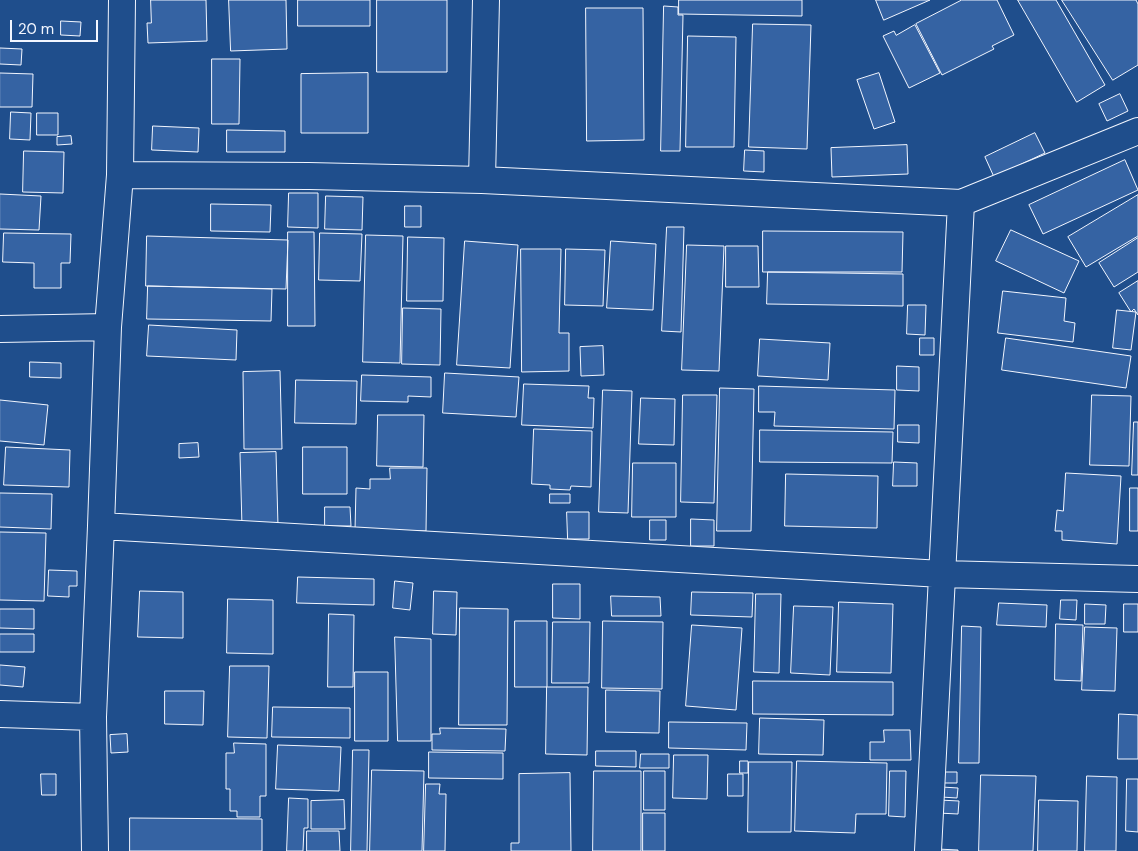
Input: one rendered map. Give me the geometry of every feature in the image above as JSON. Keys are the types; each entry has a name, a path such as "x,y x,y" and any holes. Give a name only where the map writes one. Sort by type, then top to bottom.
{"street":[{"path":"94,851 93,717 108,327 120,175 122,0"},
{"path":"482,180 486,0"},
{"path":"120,175 309,176 482,180 961,203 1138,130"},
{"path":"928,851 961,203"},
{"path":"0,328 108,327"},
{"path":"101,526 942,574 1138,580"},
{"path":"0,714 93,717"}],"building":[{"path":"151,0 206,0 207,41 148,43 147,23 151,23"},
{"path":"229,0 286,0 287,49 231,51"},
{"path":"298,0 370,0 370,26 298,26"},
{"path":"377,0 447,0 447,72 377,72"},
{"path":"679,0 802,0 802,16 679,14"},
{"path":"876,0 930,0 884,20"},
{"path":"962,0 997,0 1014,35 992,46 994,49 942,75 916,24"},
{"path":"1018,0 1056,0 1105,85 1077,102"},
{"path":"1062,0 1136,0 1138,4 1138,65 1113,80"},
{"path":"664,6 678,7 678,15 683,15 680,151 661,151"},
{"path":"586,8 643,8 644,140 587,141"},
{"path":"61,21 81,22 80,36 61,35"},
{"path":"753,24 811,25 807,149 749,147"},
{"path":"915,25 940,73 909,88 883,36 894,31 896,35"},
{"path":"688,36 736,37 734,147 686,147"},
{"path":"0,48 22,49 21,65 0,64"},
{"path":"212,59 240,59 239,124 212,124"},
{"path":"0,73 33,74 32,107 0,107"},
{"path":"368,73 368,133 301,133 301,74"},
{"path":"879,73 895,122 874,129 857,80"},
{"path":"1120,94 1128,111 1107,121 1099,104"},
{"path":"11,112 31,113 30,140 10,139"},
{"path":"37,113 58,113 58,135 37,135"},
{"path":"153,126 199,128 198,152 152,150"},
{"path":"227,130 285,131 285,152 227,152"},
{"path":"1035,133 1045,153 994,177 985,157"},
{"path":"71,136 72,144 57,145 57,137"},
{"path":"907,145 908,174 832,177 831,148"},
{"path":"745,150 764,151 764,172 744,171"},
{"path":"24,151 64,152 63,193 23,192"},
{"path":"1125,160 1138,190 1043,234 1029,205"},
{"path":"289,193 318,193 318,228 288,227"},
{"path":"0,194 41,196 39,230 0,229"},
{"path":"1138,195 1138,236 1086,267 1068,237"},
{"path":"326,196 363,197 362,230 325,229"},
{"path":"211,204 271,205 270,232 211,231"},
{"path":"405,206 421,206 421,227 405,227"},
{"path":"667,227 684,227 681,332 662,331"},
{"path":"1011,230 1079,261 1064,293 996,261"},
{"path":"763,231 903,232 902,272 763,272"},
{"path":"288,232 314,232 315,326 288,326"},
{"path":"4,233 71,234 70,263 61,263 61,288 34,288 34,263 3,262"},
{"path":"320,233 362,234 360,281 319,280"},
{"path":"366,235 403,236 400,363 363,362"},
{"path":"147,236 288,240 286,289 146,286"},
{"path":"408,237 444,238 443,301 407,301"},
{"path":"1138,238 1138,272 1114,287 1099,263"},
{"path":"465,241 518,245 510,368 457,365"},
{"path":"611,241 656,244 653,310 607,308"},
{"path":"687,245 724,246 719,371 682,370"},
{"path":"726,246 758,246 759,287 726,287"},
{"path":"521,249 561,249 559,333 569,333 569,371 522,372"},
{"path":"566,249 605,250 603,306 565,305"},
{"path":"768,272 903,274 903,306 767,304"},
{"path":"1138,281 1138,315 1134,309 1131,312 1119,293"},
{"path":"148,286 272,289 271,321 147,319"},
{"path":"1003,291 1066,298 1064,321 1075,323 1073,342 998,333"},
{"path":"908,305 926,305 925,335 907,334"},
{"path":"403,308 441,309 440,365 402,364"},
{"path":"1117,310 1136,312 1131,350 1113,348"},
{"path":"149,325 237,330 236,360 147,356"},
{"path":"920,338 934,338 934,355 920,355"},
{"path":"1006,338 1131,356 1126,388 1002,370"},
{"path":"760,339 830,343 828,380 758,376"},
{"path":"603,346 604,375 581,376 580,347"},
{"path":"30,362 61,363 61,378 30,377"},
{"path":"897,366 919,367 919,391 897,390"},
{"path":"280,371 282,449 244,449 243,372"},
{"path":"445,373 519,377 516,417 443,413"},
{"path":"362,375 431,377 431,397 408,396 408,402 361,401"},
{"path":"296,380 357,381 356,424 295,423"},
{"path":"524,384 589,386 588,398 594,398 593,428 522,425"},
{"path":"759,386 895,390 894,429 774,426 775,412 759,412"},
{"path":"720,388 754,389 751,531 717,531"},
{"path":"603,390 632,391 628,513 599,512"},
{"path":"683,395 717,395 714,503 681,502"},
{"path":"1092,395 1131,396 1129,466 1090,465"},
{"path":"641,398 675,399 674,445 639,444"},
{"path":"0,400 48,405 44,445 0,441"},
{"path":"378,415 424,415 423,467 377,466"},
{"path":"1134,422 1138,422 1138,475 1132,475"},
{"path":"898,425 919,425 919,443 898,442"},
{"path":"534,429 592,431 591,487 571,486 570,490 550,489 550,485 532,484"},
{"path":"760,430 893,432 892,463 760,462"},
{"path":"198,443 199,457 179,458 179,444"},
{"path":"6,447 70,450 69,487 4,485"},
{"path":"303,447 347,447 347,494 303,494"},
{"path":"276,452 278,526 242,527 240,453"},
{"path":"894,462 917,463 917,486 893,486"},
{"path":"633,463 676,463 676,517 632,517"},
{"path":"390,468 427,468 426,531 355,530 356,488 370,489 370,479 390,479"},
{"path":"1066,473 1121,476 1117,544 1062,540 1062,531 1055,531 1057,510 1063,511"},
{"path":"786,474 878,476 877,528 785,526"},
{"path":"1130,488 1138,488 1138,531 1130,531"},
{"path":"0,493 52,494 51,529 0,527"},
{"path":"550,494 570,494 570,503 550,503"},
{"path":"325,507 350,507 351,526 325,526"},
{"path":"567,512 589,512 589,539 568,539"},
{"path":"691,519 714,520 714,546 691,546"},
{"path":"650,520 666,520 666,540 650,540"},
{"path":"0,532 46,533 44,601 0,600"},
{"path":"49,570 77,571 77,586 69,586 69,597 48,596"},
{"path":"298,577 374,579 374,605 297,603"},
{"path":"395,581 413,583 410,610 393,608"},
{"path":"553,584 580,584 580,619 553,618"},
{"path":"140,591 183,592 183,638 138,637"},
{"path":"434,591 457,592 456,635 433,634"},
{"path":"692,592 753,593 752,617 691,615"},
{"path":"756,594 781,594 779,673 754,672"},
{"path":"611,596 660,597 661,616 612,616"},
{"path":"228,599 273,600 273,654 227,653"},
{"path":"1061,600 1077,600 1076,620 1060,619"},
{"path":"839,602 893,604 891,673 837,672"},
{"path":"999,603 1047,605 1046,627 997,625"},
{"path":"1085,604 1106,605 1105,624 1085,624"},
{"path":"1124,604 1138,604 1138,632 1124,632"},
{"path":"794,606 833,607 830,675 791,673"},
{"path":"460,608 508,609 507,725 459,725"},
{"path":"0,609 34,609 34,629 0,628"},
{"path":"329,614 354,615 353,687 328,687"},
{"path":"515,621 547,621 547,687 515,687"},
{"path":"603,621 663,622 662,689 602,688"},
{"path":"553,622 590,622 589,683 552,683"},
{"path":"1056,624 1083,625 1081,681 1055,680"},
{"path":"692,625 742,628 736,710 686,706"},
{"path":"962,626 981,627 979,763 959,763"},
{"path":"1085,627 1117,628 1115,691 1082,690"},
{"path":"0,634 34,634 34,652 0,652"},
{"path":"395,637 431,639 431,741 398,741"},
{"path":"0,665 25,667 23,687 0,685"},
{"path":"230,666 269,666 267,738 228,737"},
{"path":"355,672 388,672 388,741 355,741"},
{"path":"753,681 893,682 893,715 753,714"},
{"path":"547,687 588,687 587,755 546,754"},
{"path":"606,690 660,691 659,733 606,732"},
{"path":"165,691 204,691 203,725 165,724"},
{"path":"273,707 350,708 350,738 272,737"},
{"path":"1119,714 1138,715 1138,759 1118,759"},
{"path":"760,718 824,720 823,755 759,754"},
{"path":"669,722 747,723 746,750 669,748"},
{"path":"440,728 506,729 505,751 432,750 432,734 440,734"},
{"path":"884,730 910,730 911,760 870,760 870,742 884,742"},
{"path":"127,734 128,752 111,753 110,735"},
{"path":"234,743 266,744 266,796 260,796 260,817 237,817 237,811 230,811 230,789 226,789 226,753 234,753"},
{"path":"278,745 341,747 339,791 276,789"},
{"path":"353,750 369,750 367,851 351,851"},
{"path":"596,751 636,751 636,767 596,766"},
{"path":"429,752 503,753 503,779 429,778"},
{"path":"641,754 669,754 669,768 640,768"},
{"path":"674,755 708,755 707,799 673,798"},
{"path":"740,761 748,761 748,773 740,773"},
{"path":"797,761 887,763 886,814 856,814 855,833 795,831"},
{"path":"749,762 792,762 791,832 748,832"},
{"path":"372,770 424,771 422,851 370,851"},
{"path":"594,771 641,771 641,851 593,851"},
{"path":"644,771 665,771 665,810 644,810"},
{"path":"890,771 906,771 905,817 889,816"},
{"path":"940,772 957,772 957,783 940,783"},
{"path":"570,773 571,851 511,851 511,843 519,843 519,774"},
{"path":"41,774 56,774 56,795 42,795"},
{"path":"728,774 743,774 743,796 728,796"},
{"path":"981,775 1036,776 1033,851 979,851"},
{"path":"1087,776 1117,777 1116,851 1085,851"},
{"path":"1127,779 1138,779 1138,832 1126,831"},
{"path":"426,784 440,784 439,794 446,794 445,851 424,851"},
{"path":"942,787 958,788 957,798 941,797"},
{"path":"289,798 308,799 308,828 304,828 303,851 287,851"},
{"path":"344,800 345,829 311,829 311,801"},
{"path":"939,800 959,801 958,814 938,813"},
{"path":"1039,800 1078,801 1077,851 1038,851"},
{"path":"643,813 665,813 665,851 643,851"},
{"path":"130,818 262,819 262,851 130,851"},
{"path":"307,831 339,831 340,851 307,851"},
{"path":"937,849 958,850 958,851 937,851"}]}
